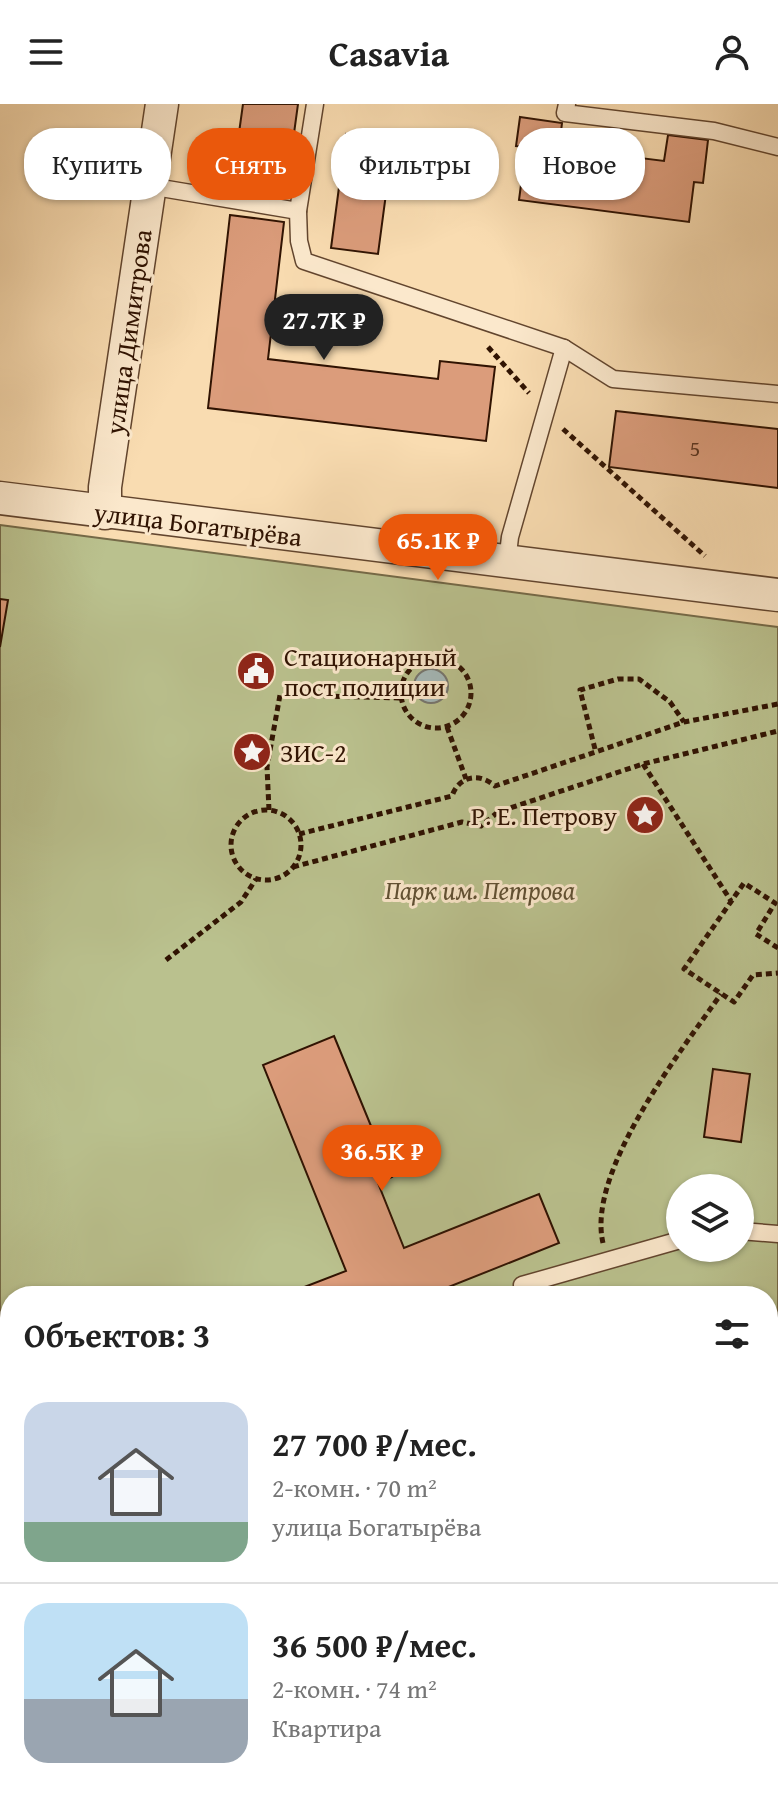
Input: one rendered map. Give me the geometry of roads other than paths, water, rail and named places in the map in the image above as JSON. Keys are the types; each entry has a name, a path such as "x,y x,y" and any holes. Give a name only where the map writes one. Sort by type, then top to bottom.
{"street":[{"name":"улица Димитрова","path":"158,128 162,104"},
{"name":"улица Димитрова","path":"105,513 105,487 147,200"},
{"name":"улица Богатырёва","path":"0,498 778,595"}],"lane":[{"path":"315,104 298,211 299,241 304,261 564,348 613,379 778,394"},
{"path":"567,104 565,113 714,131 778,147"},
{"path":"171,190 298,211"},
{"path":"507,562 510,537 564,348"},
{"path":"754,1232 778,1234"},
{"path":"522,1286 666,1244"}],"place":[{"name":"Стационарный пост полиции","path":"256,671"},
{"name":"ЗИС-2","path":"252,752"},
{"name":"Р. Е. Петрову","path":"645,815"}],"park label":[{"name":"Парк им. Петрова","path":"480,889"}]}
